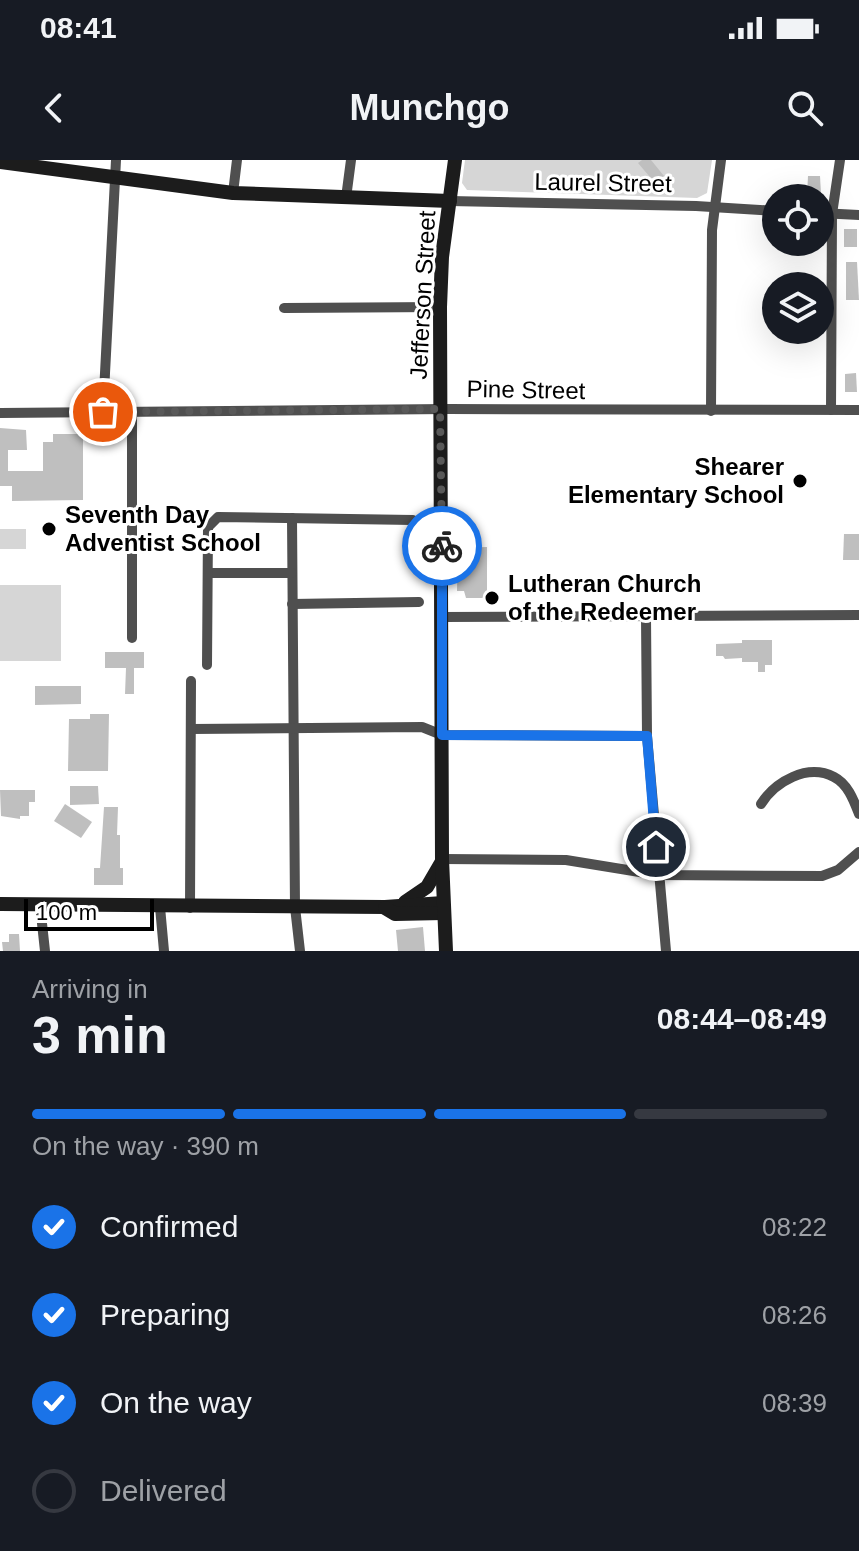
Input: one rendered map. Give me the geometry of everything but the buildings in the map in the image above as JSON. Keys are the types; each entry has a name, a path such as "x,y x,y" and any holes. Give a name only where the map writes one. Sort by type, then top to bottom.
{"main road":[{"name":"Jefferson Street","path":"446,951 442,859 440,307 442,257 455,160"},
{"name":"Laurel Street","path":"0,162 233,193 450,201"},
{"path":"402,904 427,887 442,859"},
{"path":"0,904 190,908 385,907 402,904 443,908"},
{"path":"385,907 395,914 443,908"}],"street":[{"path":"103,412 116,160"},
{"path":"233,193 237,160"},
{"path":"346,198 351,160"},
{"path":"711,411 712,230 721,160"},
{"path":"834,200 840,160"},
{"name":"Laurel Street","path":"450,201 762,210"},
{"path":"834,214 859,215"},
{"path":"831,410 832,256"},
{"path":"284,308 440,307"},
{"name":"Pine Street","path":"0,413 440,409 859,410"},
{"path":"132,412 132,638"},
{"path":"207,665 208,527 218,517 413,520"},
{"path":"292,518 295,907 300,951"},
{"path":"208,573 292,573"},
{"path":"292,604 419,602"},
{"path":"442,617 859,615"},
{"path":"646,617 647,736 666,951"},
{"path":"190,908 191,681"},
{"path":"191,729 422,727 442,735 647,736"},
{"path":"761,804 771,789 796,775 814,773 834,777 850,792 859,814"},
{"path":"442,859 566,860 658,875 822,876 838,870 859,852"},
{"path":"40,905 45,951"},
{"path":"160,907 164,951"}],"shaded area":[{"path":"465,160 712,160 707,193 697,198 467,190 462,183"},
{"path":"0,529 26,529 26,549 0,549"},
{"path":"0,585 61,585 61,661 0,661"}],"way so far":[{"path":"103,412 440,409 442,546"}],"place":[{"name":"Shearer Elementary School","path":"800,481"},
{"name":"Seventh Day Adventist School","path":"49,529"},
{"name":"Lutheran Church of the Redeemer","path":"492,598"}],"route":[{"path":"442,546 442,735 647,736 656,847"}]}
